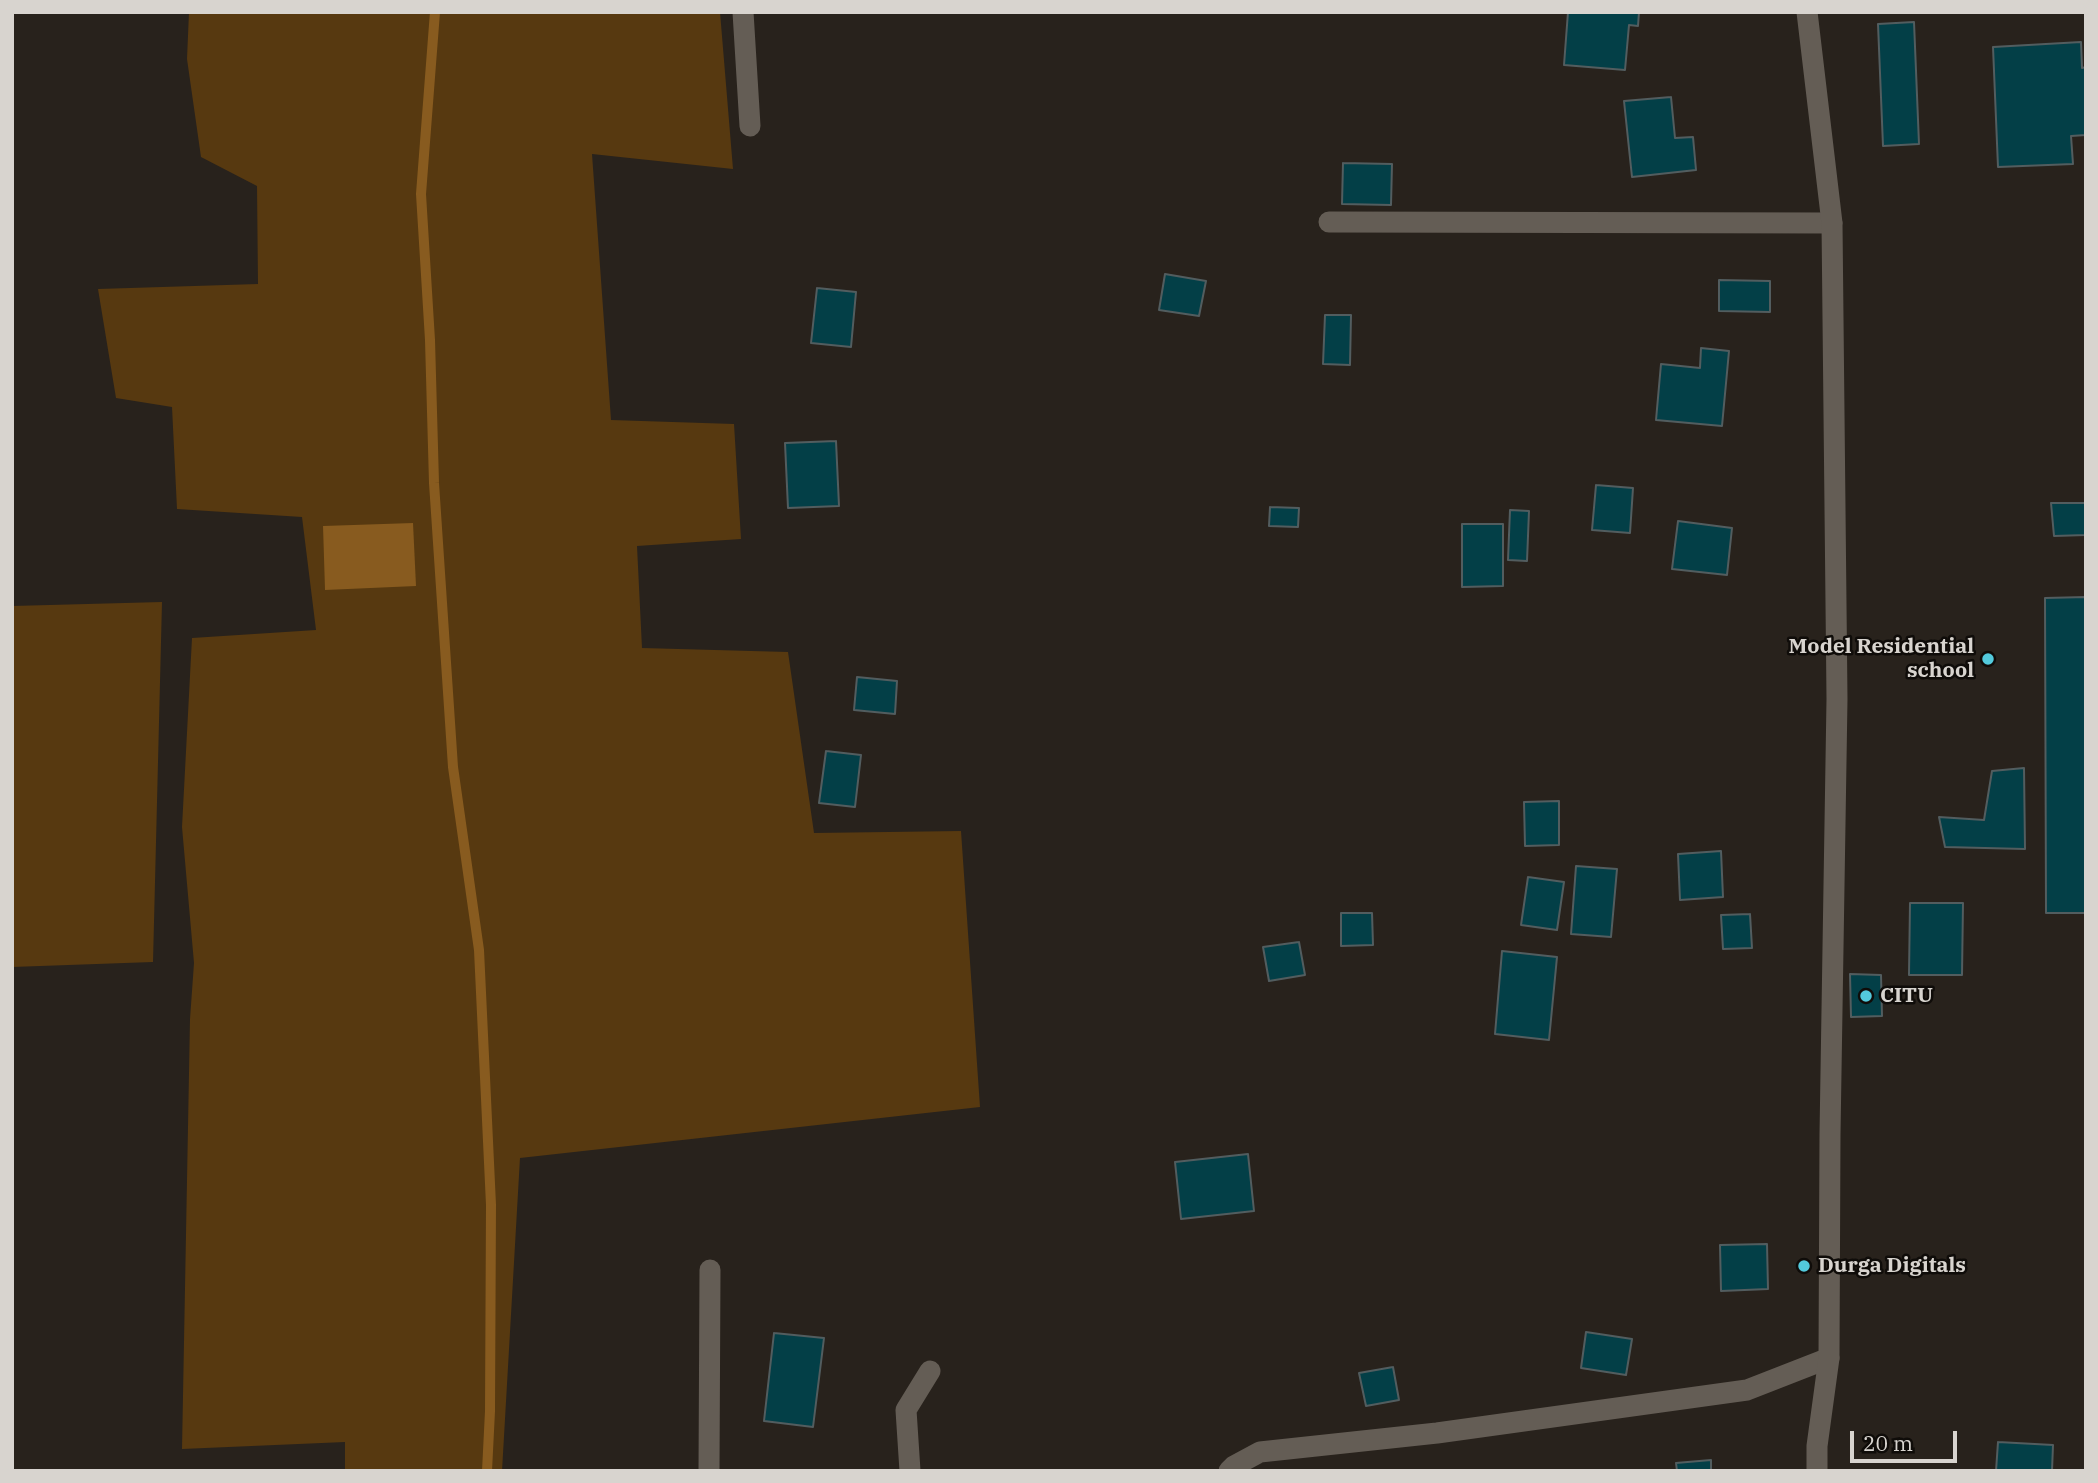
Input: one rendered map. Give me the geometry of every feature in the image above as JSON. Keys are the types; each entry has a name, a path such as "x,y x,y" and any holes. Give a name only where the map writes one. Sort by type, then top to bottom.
{"street":[{"path":"743,12 750,127"},
{"path":"1807,12 1832,223 1837,699 1829,1358 1817,1471"},
{"path":"1329,222 1832,223"},
{"path":"709,1471 710,1270"},
{"path":"1229,1471 1260,1452 1437,1433 1747,1390 1829,1358"},
{"path":"910,1471 906,1410 930,1371"}],"shaded area":[{"path":"189,12 720,12 733,169 592,154 611,420 734,424 741,539 637,546 642,648 788,652 814,833 961,831 980,1107 520,1158 502,1471 345,1471 345,1442 182,1449 190,1019 194,963 182,827 192,638 316,630 302,517 177,509 172,407 116,398 98,289 258,284 257,186 201,157 187,59"},
{"path":"413,523 416,586 325,590 323,526"},
{"path":"162,602 153,962 12,967 12,606"}],"building":[{"path":"1568,12 1639,12 1638,26 1629,25 1625,70 1564,65"},
{"path":"1914,22 1919,144 1883,146 1878,24"},
{"path":"2081,42 2082,68 2086,67 2086,135 2071,136 2073,164 1998,167 1993,47"},
{"path":"1671,97 1675,138 1693,137 1696,170 1632,177 1624,101"},
{"path":"1343,163 1392,164 1391,205 1342,204"},
{"path":"1165,274 1206,281 1199,316 1159,310"},
{"path":"1719,280 1770,281 1770,312 1719,311"},
{"path":"817,288 856,292 851,347 811,343"},
{"path":"1325,315 1351,315 1350,365 1323,364"},
{"path":"1701,348 1729,351 1722,426 1656,420 1661,364 1700,368"},
{"path":"836,441 839,506 788,508 785,443"},
{"path":"1596,485 1633,488 1630,533 1592,530"},
{"path":"2051,503 2086,503 2086,535 2054,536"},
{"path":"1270,507 1299,508 1298,527 1269,526"},
{"path":"1510,510 1529,511 1527,561 1508,560"},
{"path":"1678,521 1732,528 1727,575 1672,569"},
{"path":"1462,524 1503,524 1503,586 1462,587"},
{"path":"2086,597 2086,913 2046,913 2045,598"},
{"path":"857,677 897,681 895,714 854,710"},
{"path":"826,751 861,755 855,807 819,803"},
{"path":"2024,768 2025,849 1945,847 1939,817 1984,820 1992,771"},
{"path":"1559,801 1559,845 1525,846 1524,802"},
{"path":"1721,851 1723,897 1680,900 1678,854"},
{"path":"1576,866 1617,869 1611,937 1571,934"},
{"path":"1528,877 1564,882 1557,930 1521,925"},
{"path":"1910,903 1963,903 1962,975 1909,975"},
{"path":"1341,913 1372,913 1373,945 1341,946"},
{"path":"1750,914 1752,948 1723,949 1721,915"},
{"path":"1299,942 1305,975 1269,981 1263,947"},
{"path":"1502,951 1557,957 1549,1040 1495,1034"},
{"name":"CITU","path":"1850,974 1881,975 1882,1016 1851,1017"},
{"path":"1248,1154 1254,1211 1181,1219 1175,1162"},
{"path":"1767,1244 1768,1289 1721,1291 1720,1245"},
{"path":"1586,1332 1632,1339 1626,1375 1581,1368"},
{"path":"774,1333 824,1338 813,1427 764,1421"},
{"path":"1393,1367 1399,1400 1366,1406 1359,1373"},
{"path":"1998,1442 2053,1445 2052,1471 1996,1471"},
{"path":"1711,1460 1711,1471 1677,1471 1676,1463"}],"waterway":[{"path":"435,12 421,194 430,340 434,483 453,767 479,950 491,1205 487,1471"}],"place":[{"name":"Model Residential school","path":"1988,659"},
{"name":"CITU","path":"1866,996"},
{"name":"Durga Digitals","path":"1804,1266"}]}
